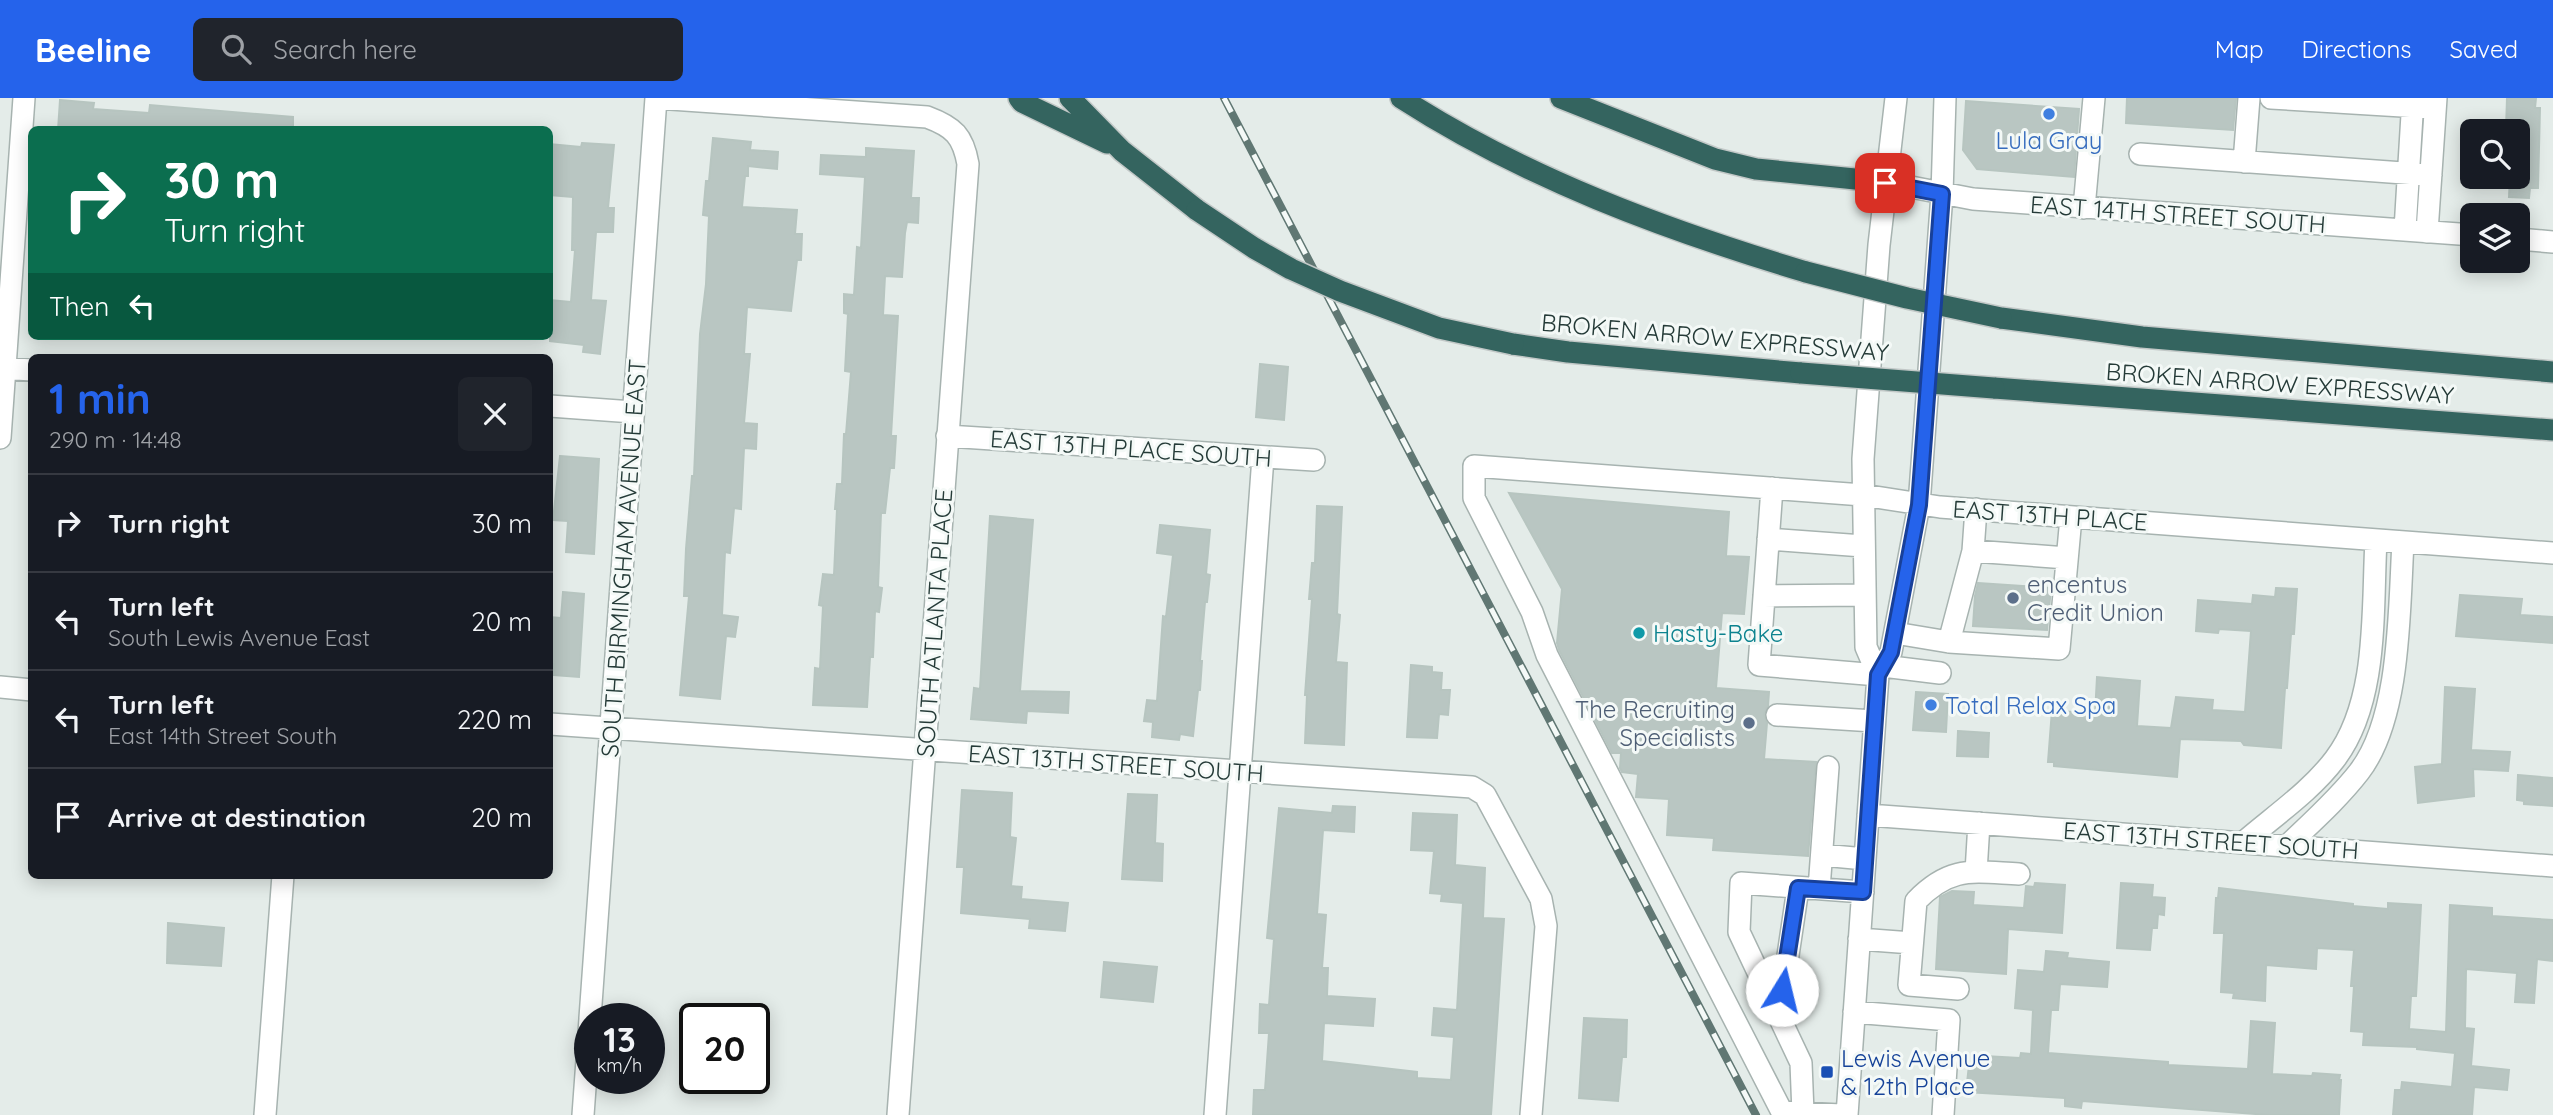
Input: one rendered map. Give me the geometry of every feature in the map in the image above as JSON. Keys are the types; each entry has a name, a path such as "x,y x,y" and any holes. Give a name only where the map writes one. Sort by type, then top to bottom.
{"highway":[{"path":"1019,98 1122,151"},
{"name":"BROKEN ARROW EXPRESSWAY","path":"1070,98 1122,151 1197,210 1254,248 1291,269 1439,328 1513,344 1569,352 1801,373 2553,430"},
{"name":"BROKEN ARROW EXPRESSWAY","path":"1401,98 1472,140 1575,188 1681,231 1807,272 1906,298 2001,318 2142,337 2553,372"},
{"path":"1560,98 1715,159 1756,169 1885,183"}],"street":[{"path":"0,438 2,368 24,98"},
{"name":"SOUTH ATLANTA PLACE","path":"656,98 927,117 944,123 957,133 965,148 968,164 898,1115"},
{"name":"SOUTH BIRMINGHAM AVENUE EAST","path":"591,1003 656,98"},
{"path":"1880,671 1866,647 1864,445 1885,183 1896,98"},
{"path":"1847,1115 1874,721 1880,671 1891,652 1919,505 1942,194 1945,98"},
{"path":"2084,208 2094,98"},
{"path":"2244,162 2249,98"},
{"path":"2272,98 2436,103 2427,232"},
{"path":"2405,230 2412,102"},
{"path":"2140,154 2431,175"},
{"name":"EAST 14TH STREET SOUTH","path":"1885,183 1942,194 2084,208 2460,234"},
{"path":"2530,240 2553,242"},
{"path":"2,368 28,370"},
{"path":"553,406 633,412"},
{"name":"EAST 13TH PLACE SOUTH","path":"947,436 1314,460"},
{"path":"1215,1115 1263,457"},
{"name":"EAST 13TH PLACE","path":"1803,1113 1782,1112 1634,827 1547,655 1532,612 1474,498 1474,466 1863,495 1919,505 2376,540"},
{"path":"1772,488 1759,665 1940,673"},
{"path":"1949,642 1973,551 1976,509"},
{"path":"1895,633 1949,642 2059,649 2071,516"},
{"path":"1768,539 1863,546"},
{"path":"2244,842 2315,781 2335,759 2351,733 2362,705 2368,671 2376,540 2553,553"},
{"path":"2288,845 2361,770 2377,742 2388,709 2394,670 2403,542"},
{"path":"1973,551 2067,558"},
{"path":"1764,596 1864,595"},
{"path":"0,688 28,690"},
{"path":"1777,715 1874,721"},
{"name":"EAST 13TH STREET SOUTH","path":"553,724 1472,787 1485,795 1541,899 1546,926 1531,1115"},
{"path":"1779,1016 1809,888 1822,855 1828,768"},
{"name":"EAST 13TH STREET SOUTH","path":"1868,815 2553,866"},
{"path":"1976,872 1979,823"},
{"path":"1822,855 1865,859"},
{"path":"1958,989 1909,985 1916,901 1929,887 1965,871 2019,874"},
{"path":"265,1115 283,879"},
{"path":"1841,1115 1803,1113 1801,1063 1739,932 1741,883 1863,892"},
{"path":"1859,939 1912,943"},
{"path":"1854,1012 1950,1020 1943,1115"},
{"name":"SOUTH BIRMINGHAM AVENUE EAST","path":"583,1115 585,1094"}],"building":[{"path":"2127,98 2236,98 2233,130 2126,123"},
{"path":"2507,98 2536,98 2535,108 2540,108 2538,188 2530,188 2530,119 2506,119"},
{"path":"60,100 94,103 93,109 149,113 150,105 293,117 293,126 58,126"},
{"path":"1966,101 2079,109 2074,177 1977,169 1963,150"},
{"path":"713,138 751,142 750,150 778,152 777,169 748,166 742,207 797,210 795,234 802,234 801,260 797,260 791,311 747,307 744,354 750,354 744,423 757,424 756,449 744,448 741,509 734,508 730,553 725,552 722,615 738,617 735,637 726,636 720,699 680,695 689,596 684,596 686,549 694,476 700,334 706,284 709,216 703,215"},
{"path":"582,143 614,145 608,208 614,208 613,232 596,232 591,300 606,301 600,354 583,352 584,345 550,341 553,340 553,300 571,302 575,250 572,250 573,197 553,195 553,144 581,147"},
{"path":"866,148 914,151 911,198 919,198 918,223 907,222 902,277 885,276 883,315 898,316 891,436 896,436 894,468 890,468 885,513 881,513 878,587 882,588 879,612 875,611 867,707 813,705 815,668 820,669 823,606 819,605 823,574 834,575 837,484 842,484 851,372 845,371 848,314 844,313 844,294 854,295 857,247 861,248 865,177 820,174 821,155 866,157"},
{"path":"2509,189 2530,189 2529,198 2509,197"},
{"path":"1260,364 1288,367 1284,420 1256,417"},
{"path":"560,456 599,459 594,554 566,552 568,521 553,520"},
{"name":"Hasty-Bake","path":"1509,493 1729,512 1726,556 1749,557 1744,614 1722,613 1716,688 1769,692 1768,706 1764,714 1767,723 1764,759 1816,762 1808,856 1713,850 1714,838 1667,835 1669,799 1636,797 1638,774 1622,772 1621,753 1612,753 1559,650 1557,643 1562,589"},
{"path":"1317,506 1342,507 1337,614 1340,615 1336,662 1347,663 1344,745 1305,743 1305,695 1312,599 1309,599 1312,563 1315,563"},
{"path":"990,516 1033,520 1020,691 1069,692 1068,713 1027,711 1026,723 971,719 974,688 980,689"},
{"path":"1160,525 1210,530 1206,574 1210,575 1205,602 1200,690 1193,736 1180,734 1179,740 1152,737 1153,722 1144,721 1147,700 1157,701 1163,616 1166,617 1173,555 1157,553"},
{"name":"encentus Credit Union","path":"1978,583 2051,588 2047,630 1973,626"},
{"path":"2276,588 2297,589 2281,748 2244,745 2241,741 2180,739 2177,777 2054,766 2054,762 2048,762 2052,710 2095,714 2097,677 2140,681 2137,726 2171,728 2176,697 2213,700 2212,710 2245,712 2251,631 2196,631 2198,600 2252,604 2253,595 2275,597"},
{"path":"563,592 584,594 579,677 554,675 553,617 561,618"},
{"path":"2460,595 2522,599 2520,615 2553,617 2553,643 2456,636"},
{"path":"1411,665 1432,667 1432,672 1442,673 1441,690 1450,690 1448,715 1439,714 1437,738 1407,737"},
{"path":"2445,687 2475,689 2471,750 2510,752 2508,771 2473,769 2474,796 2418,803 2415,767 2442,764"},
{"name":"Total Relax Spa","path":"1916,692 1948,694 1946,732 1913,730"},
{"path":"1958,731 1989,733 1988,757 1957,756"},
{"path":"2518,775 2553,778 2553,806 2524,804 2524,801 2517,800"},
{"path":"962,790 1012,793 1010,837 1016,838 1011,886 1022,887 1021,899 1068,903 1065,931 1029,928 1030,919 961,913 964,867 957,867"},
{"path":"1128,794 1157,795 1155,843 1163,844 1162,881 1122,879"},
{"path":"1333,806 1355,807 1354,832 1323,830 1317,914 1326,915 1322,968 1328,968 1327,996 1375,999 1373,1026 1324,1023 1322,1061 1417,1072 1417,1078 1451,1080 1454,1037 1432,1035 1434,1008 1457,1010 1463,903 1441,901 1442,894 1430,893 1434,851 1411,850 1413,813 1457,815 1455,865 1485,868 1483,918 1504,919 1491,1115 1253,1115 1254,1090 1265,1090 1269,1033 1259,1033 1260,1004 1269,1005 1274,939 1267,938 1279,808 1332,813"},
{"path":"2035,883 2065,885 2062,933 2008,929 2006,974 1936,969 1940,897 1952,891 1974,892 1973,905 2024,908 2026,886 2034,887"},
{"path":"2121,883 2153,885 2152,897 2165,898 2164,915 2158,914 2157,928 2152,928 2150,950 2117,948"},
{"path":"2219,888 2388,909 2388,903 2421,905 2416,996 2411,996 2409,1029 2446,1032 2450,905 2492,908 2492,916 2553,920 2553,961 2537,959 2534,1003 2515,1002 2517,973 2466,969 2465,1028 2474,1029 2471,1066 2509,1070 2507,1090 2474,1087 2472,1115 2393,1115 2395,1090 2401,1090 2402,1082 2452,1087 2455,1053 2417,1047 2363,1045 2364,1032 2351,1031 2354,950 2317,948 2316,969 2266,965 2265,1001 2233,998 2234,993 2221,992 2224,933 2214,933"},
{"path":"168,923 224,928 221,966 167,963"},
{"path":"2046,951 2068,953 2067,958 2109,962 2107,987 2060,984 2058,1010 2051,1010 2048,1053 2168,1062 2168,1065 2248,1069 2251,1021 2275,1023 2272,1074 2340,1075 2339,1115 2269,1115 2082,1101 2081,1108 2065,1106 2065,1098 1966,1092 1969,1065 1985,1066 1985,1056 2020,1058 2021,1053 2031,1054 2033,1010 2015,1008 2018,970 2044,972"},
{"path":"1104,962 1157,967 1153,1002 1101,997"},
{"path":"1584,1018 1627,1020 1626,1057 1622,1057 1618,1101 1579,1098"}],"railway":[{"path":"1224,98 1756,1115"}],"place":[{"name":"Lula Gray","path":"2049,114"},
{"name":"encentus Credit Union","path":"2013,598"},
{"name":"Hasty-Bake","path":"1639,633"},
{"name":"Total Relax Spa","path":"1931,705"},
{"name":"The Recruiting Specialists","path":"1749,723"},
{"name":"Lewis Avenue & 12th Place","path":"1827,1072"}],"route":[{"path":"1782,990 1798,888 1863,892 1878,675 1891,652 1919,505 1942,194 1885,183"}]}
